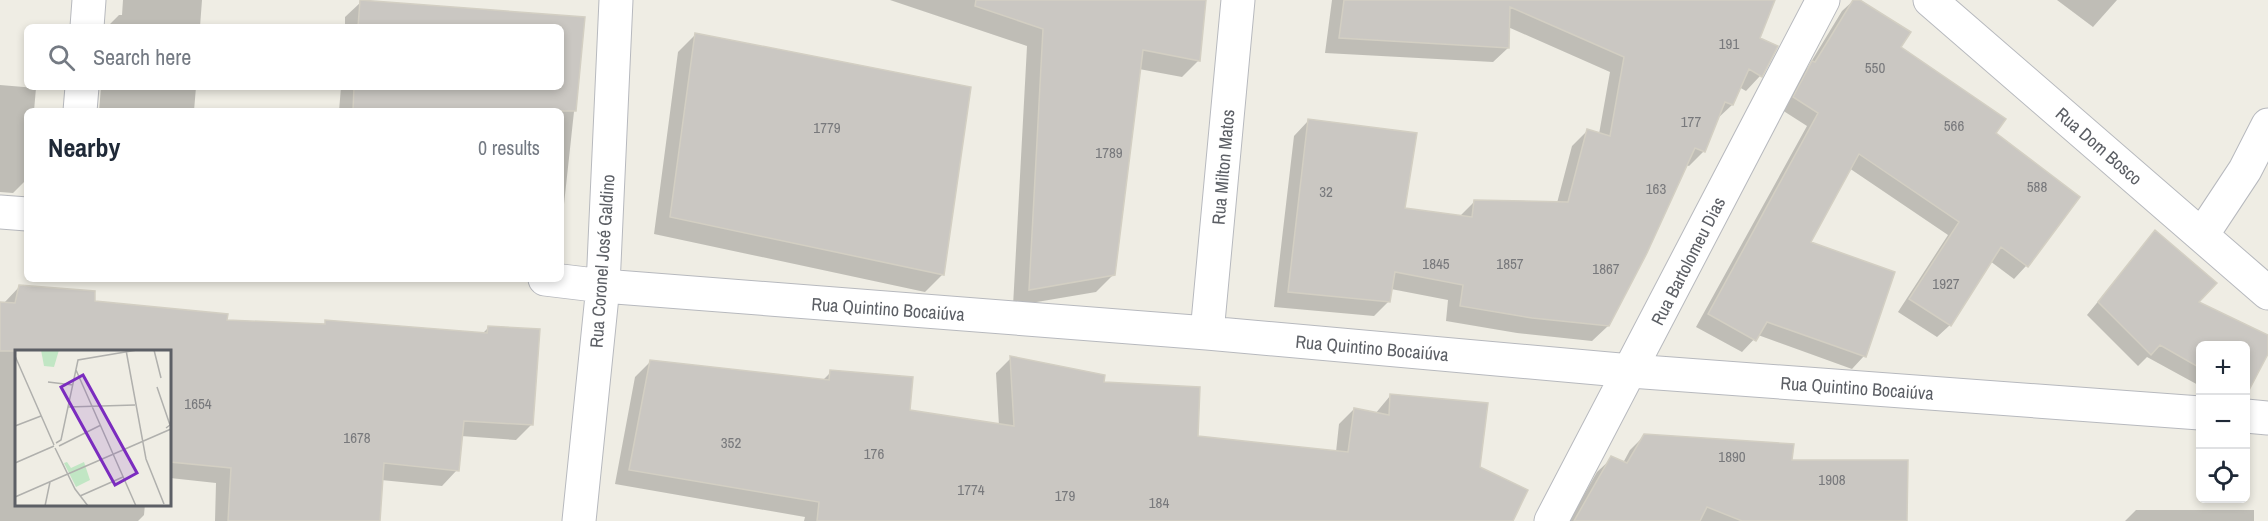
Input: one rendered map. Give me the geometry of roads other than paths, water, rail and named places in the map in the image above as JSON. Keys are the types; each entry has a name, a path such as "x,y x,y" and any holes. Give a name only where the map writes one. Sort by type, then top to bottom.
{"street":[{"path":"87,24 89,0"},
{"name":"Rua Coronel José Galdino","path":"579,521 603,286 616,0"},
{"name":"Rua Milton Matos","path":"1207,333 1238,0"},
{"name":"Rua Bartolomeu Dias","path":"1551,521 1823,0"},
{"name":"Rua Dom Bosco","path":"1930,0 2268,293"},
{"path":"80,108 82,90"},
{"path":"2202,235 2245,170 2268,125"},
{"path":"0,212 24,214"},
{"name":"Rua Quintino Bocaiúva","path":"564,281 1207,333 1631,371 2196,413"},
{"path":"2250,416 2268,418"}]}
